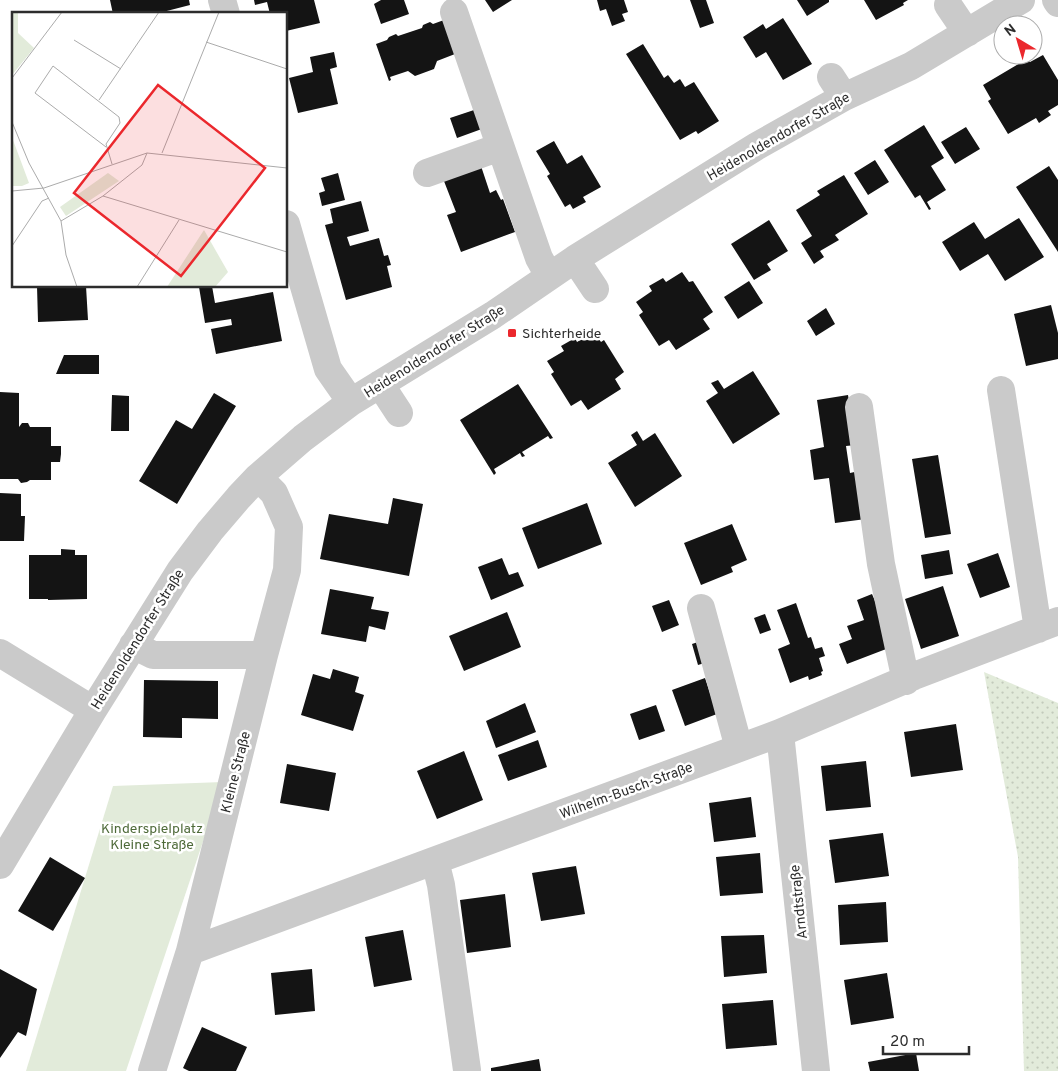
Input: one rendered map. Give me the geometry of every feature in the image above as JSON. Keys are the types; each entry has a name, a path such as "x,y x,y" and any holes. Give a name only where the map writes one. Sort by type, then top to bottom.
{"street":[{"name":"Heidenoldendorfer Straße","path":"0,865 133,644 180,571 210,531 258,477 303,438 351,402 493,315 752,138 837,87 911,66 1021,0"},
{"path":"948,5 967,33"},
{"path":"454,12 539,258 550,276"},
{"path":"427,173 500,147"},
{"path":"288,231 328,369 351,402"},
{"path":"575,259 595,288"},
{"path":"380,384 399,413"},
{"path":"1001,390 1048,625"},
{"path":"860,407 881,564 910,679"},
{"name":"Kleine Straße","path":"152,1071 190,952 287,570 288,527 274,493 258,477"},
{"path":"887,496 910,679"},
{"path":"700,608 739,748"},
{"name":"Wilhelm-Busch-Straße","path":"190,952 780,733 1048,625"},
{"path":"133,644 153,655 264,655"},
{"path":"0,653 93,710"},
{"name":"Arndtstraße","path":"780,733 816,1071"},
{"path":"435,861 441,885 467,1070"}],"green space":[{"path":"984,672 1058,703 1058,1071 1024,1071 1018,857"},
{"name":"Kinderspielplatz Kleine Straße","path":"223,782 126,1071 26,1071 113,786"}],"building":[{"path":"110,0 189,0 190,5 163,12 113,12"},
{"path":"254,0 314,0 320,23 288,31 288,12 270,12 267,2 255,5"},
{"path":"381,0 404,0 409,14 381,24 374,4"},
{"path":"485,0 512,0 493,12"},
{"path":"597,0 624,0 628,12 622,14 625,21 612,26 606,9 600,11"},
{"path":"690,0 706,0 714,23 700,28"},
{"path":"797,0 829,0 829,2 807,16"},
{"path":"864,0 908,0 903,3 904,5 876,20"},
{"path":"783,18 812,64 783,80 766,52 756,58 743,37 763,24 766,29"},
{"path":"444,20 455,54 437,61 434,69 415,76 408,71 390,77 391,80 389,81 376,44 396,34 398,36 422,28 423,25 430,22 433,24"},
{"path":"643,44 664,78 668,75 674,83 680,79 685,87 694,82 719,121 698,134 696,131 680,140 626,54"},
{"path":"334,52 337,67 330,69 338,104 298,113 289,78 313,72 310,57"},
{"path":"1043,55 1058,80 1058,105 1048,111 1051,115 1039,123 1036,118 1008,134 988,101 991,99 983,85 1017,65 1043,65"},
{"path":"483,107 490,126 457,138 450,118"},
{"path":"924,125 944,158 931,166 946,190 927,202 931,209 929,210 920,195 915,198 884,150"},
{"path":"966,127 980,149 955,164 941,142"},
{"path":"554,141 567,164 582,155 601,187 583,197 586,202 573,209 570,204 565,207 547,176 550,174 536,151"},
{"path":"875,160 889,182 868,195 854,173"},
{"path":"480,163 490,193 496,190 501,200 503,199 515,232 461,252 447,215 456,212 442,176"},
{"path":"1049,166 1058,180 1058,252 1016,187"},
{"path":"338,173 345,200 322,206 319,193 325,191 321,178"},
{"path":"844,175 868,214 835,235 839,240 820,251 824,257 814,264 801,243 812,236 796,210 820,195 817,191"},
{"path":"361,201 369,231 347,237 350,246 379,238 384,256 388,255 391,265 387,266 392,287 346,300 325,225 333,223 330,209"},
{"path":"1019,218 1044,257 1005,281 988,254 960,271 942,242 974,222 985,239"},
{"path":"769,220 788,251 767,264 771,270 754,280 731,244"},
{"path":"682,272 689,282 693,281 713,312 703,319 710,329 676,350 669,340 659,346 639,315 643,312 636,302 652,291 649,286 663,278 666,282"},
{"path":"749,281 763,303 738,319 724,297"},
{"path":"37,288 86,288 88,320 38,322"},
{"path":"199,288 212,288 215,303 273,292 282,341 216,354 211,329 232,325 231,319 205,323"},
{"path":"1051,305 1058,333 1058,359 1026,366 1014,314"},
{"path":"826,308 835,324 816,336 807,321"},
{"path":"594,332 601,342 604,340 624,372 615,379 621,389 588,410 581,400 571,406 551,374 554,372 547,361 564,351 561,346 575,338 577,342"},
{"path":"64,355 99,355 99,374 56,374"},
{"path":"753,371 780,414 733,444 706,401 718,393 711,383 718,380 724,389"},
{"path":"518,384 553,438 550,439 548,436 522,452 525,456 522,457 520,453 494,469 496,473 494,475 460,420"},
{"path":"0,392 19,393 19,427 22,423 28,423 30,427 51,427 51,446 61,446 61,454 60,462 51,462 51,480 30,480 21,483 18,479 0,479"},
{"path":"214,393 236,406 177,504 139,481 176,420 192,429"},
{"path":"112,395 129,396 129,431 111,431"},
{"path":"848,395 856,445 846,446 850,473 859,471 866,519 835,523 829,478 814,480 810,450 824,447 817,400"},
{"path":"637,431 643,441 655,433 682,476 635,507 608,463 637,445 631,435"},
{"path":"938,455 951,534 925,538 912,459"},
{"path":"0,493 21,494 21,516 25,516 24,541 0,541"},
{"path":"393,498 423,504 409,576 320,559 329,514 388,524"},
{"path":"587,503 602,544 538,569 522,528"},
{"path":"732,524 747,560 731,567 733,572 701,585 684,543"},
{"path":"61,549 75,550 75,555 87,555 87,599 29,599 29,555 61,555"},
{"path":"949,550 953,574 925,579 921,555"},
{"path":"998,553 1010,587 980,598 967,564"},
{"path":"502,558 509,575 518,572 524,586 491,600 478,567"},
{"path":"943,586 959,636 921,649 905,599"},
{"path":"330,589 374,597 371,609 389,612 385,630 369,626 366,642 321,634"},
{"path":"872,594 894,646 847,664 839,644 852,639 847,626 864,620 857,600"},
{"path":"669,600 679,625 662,632 652,606"},
{"path":"796,603 808,638 811,637 815,649 822,647 825,656 819,658 823,671 821,672 822,675 809,680 808,676 790,683 778,649 790,644 777,610"},
{"path":"507,612 521,647 464,671 449,636"},
{"path":"765,614 771,630 760,634 754,618"},
{"path":"704,640 711,661 698,665 692,644"},
{"path":"333,669 359,677 355,692 364,695 353,731 301,715 313,674 330,679"},
{"path":"705,678 717,714 685,726 672,690"},
{"path":"144,680 218,681 218,719 182,718 182,738 143,737"},
{"path":"525,703 536,732 496,748 486,721"},
{"path":"656,705 665,731 639,740 630,714"},
{"path":"956,724 963,770 911,777 904,732"},
{"path":"538,740 547,767 508,781 498,755"},
{"path":"464,751 483,800 437,819 417,771"},
{"path":"866,761 871,807 826,811 821,766"},
{"path":"287,764 336,773 329,811 280,803"},
{"path":"751,797 756,837 714,842 709,803"},
{"path":"883,833 889,876 835,883 829,840"},
{"path":"760,853 763,893 720,896 716,857"},
{"path":"50,857 85,878 53,931 18,911"},
{"path":"576,866 585,914 541,921 532,873"},
{"path":"505,894 511,947 467,953 460,900"},
{"path":"886,902 888,942 840,945 838,905"},
{"path":"403,930 412,980 374,987 365,937"},
{"path":"764,935 767,973 724,977 721,936"},
{"path":"0,969 37,989 26,1036 18,1032 0,1058"},
{"path":"312,969 315,1011 275,1015 271,973"},
{"path":"887,973 894,1018 851,1025 844,980"},
{"path":"773,1000 777,1045 726,1049 722,1004"},
{"path":"202,1027 247,1047 236,1071 189,1071 183,1068"},
{"path":"916,1053 919,1071 870,1071 868,1062"},
{"path":"539,1059 541,1071 491,1071 491,1068"}],"place":[{"name":"Sichterheide","path":"512,333"}]}
